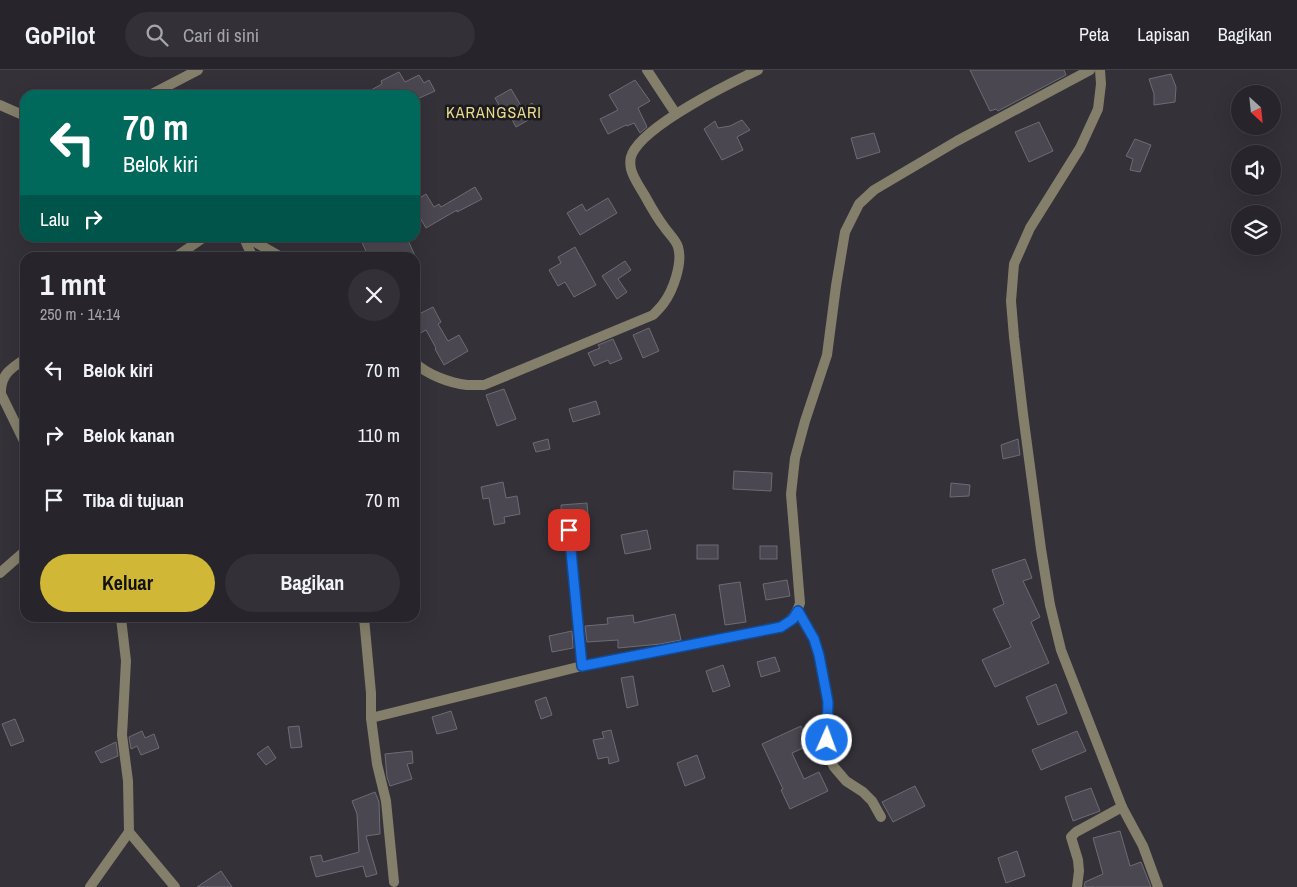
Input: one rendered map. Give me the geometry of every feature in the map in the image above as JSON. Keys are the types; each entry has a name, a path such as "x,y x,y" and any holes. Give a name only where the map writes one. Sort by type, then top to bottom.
{"street":[{"path":"160,90 198,70"},
{"path":"647,70 676,114"},
{"path":"420,367 443,378 467,385 484,385 652,315 662,306 673,285 679,256 677,245 654,214 636,181 631,170 632,155 637,145 648,134 676,114 727,84 758,70"},
{"path":"371,718 582,666 781,627 793,619 800,603 791,494 795,458 827,355 845,232 859,204 874,190 957,141 1090,70"},
{"path":"1100,70 1101,84 1098,109 1080,148 1030,228 1014,264 1011,300 1023,414 1041,550 1050,605 1061,650 1122,807 1143,846 1158,887"},
{"path":"0,105 20,114"},
{"path":"182,252 196,242"},
{"path":"253,242 272,252"},
{"path":"20,363 8,372 1,383 1,394 20,433"},
{"path":"569,530 582,666"},
{"path":"0,573 20,555"},
{"path":"798,611 814,639 819,655 828,702 827,753 834,767 846,781 863,792 872,801 880,817"},
{"path":"90,887 129,832 128,781 122,735 126,660 121,622"},
{"path":"364,622 371,693 371,718 377,764 386,801 394,882"},
{"path":"1077,887 1078,860 1072,837 1076,832 1122,807"},
{"path":"129,832 175,887"}],"building":[{"path":"970,70 1064,70 1066,75 998,111 996,109 990,111"},
{"path":"399,72 405,82 419,75 424,83 429,80 435,91 420,98 420,90 371,90 382,84 381,81"},
{"path":"1171,74 1176,87 1175,102 1154,105 1154,94 1149,79"},
{"path":"635,80 650,101 638,108 647,127 640,133 634,123 608,134 600,119 618,110 609,95"},
{"path":"511,89 523,109 532,103 539,114 516,127 510,116 506,118 495,98"},
{"path":"742,120 750,130 737,137 743,150 722,160 704,129 715,121 718,128 730,126"},
{"path":"1039,122 1053,151 1029,162 1015,132"},
{"path":"874,133 880,152 857,159 851,138"},
{"path":"1135,139 1151,145 1140,172 1130,170 1133,159 1126,156"},
{"path":"475,187 482,199 457,212 457,210 426,228 420,218 420,198 426,194 434,207 439,204 441,207"},
{"path":"608,198 617,213 580,235 567,213 582,204 586,211"},
{"path":"362,242 409,242 413,252 366,252"},
{"path":"575,247 596,285 574,297 565,282 558,286 549,270 561,263 558,257"},
{"path":"625,261 631,270 618,279 627,292 617,299 602,276"},
{"path":"433,307 441,322 438,324 448,341 459,335 468,351 444,365 426,330 420,333 420,314"},
{"path":"649,328 659,351 643,358 633,335"},
{"path":"613,339 622,359 610,364 608,360 594,366 588,353 600,348 598,345"},
{"path":"504,389 516,419 497,426 486,395"},
{"path":"596,401 600,414 573,422 569,409"},
{"path":"548,439 550,449 536,452 533,443"},
{"path":"1018,439 1020,455 1003,459 1001,445"},
{"path":"734,471 772,473 771,491 733,489"},
{"path":"503,482 506,498 517,496 520,514 504,517 505,523 494,525 489,498 483,499 481,487"},
{"path":"951,483 970,485 969,496 950,497"},
{"path":"587,503 589,527 575,528 569,523 562,528 561,505"},
{"path":"647,530 651,549 625,554 621,535"},
{"path":"697,545 718,545 718,559 697,559"},
{"path":"760,546 777,546 777,559 760,559"},
{"path":"1025,559 1032,578 1023,581 1040,617 1031,622 1049,663 995,687 982,660 1011,647 993,609 1004,604 992,570"},
{"path":"787,580 790,596 766,600 763,584"},
{"path":"740,582 746,622 725,625 719,585"},
{"path":"675,614 681,640 618,648 618,640 587,642 585,626 608,624 607,618 633,615 634,623"},
{"path":"572,631 573,648 552,652 549,636"},
{"path":"775,657 780,671 761,677 757,662"},
{"path":"723,665 730,686 713,692 706,671"},
{"path":"633,676 638,705 627,708 621,678"},
{"path":"1056,684 1067,713 1038,725 1026,697"},
{"path":"546,697 552,715 541,719 535,701"},
{"path":"451,711 457,729 437,734 432,717"},
{"path":"15,719 24,741 11,746 2,724"},
{"path":"299,726 302,747 291,748 288,727"},
{"path":"801,726 810,745 792,753 804,779 819,772 828,791 790,809 762,744"},
{"path":"611,730 619,761 609,764 608,757 598,759 593,740 604,738 602,732"},
{"path":"142,731 145,738 154,734 159,748 141,755 137,746 131,749 129,737"},
{"path":"1077,731 1086,751 1041,770 1032,750"},
{"path":"116,742 118,756 101,763 95,752"},
{"path":"268,746 276,758 266,765 257,754"},
{"path":"412,751 413,763 407,764 412,779 390,786 387,777 385,754"},
{"path":"697,755 705,778 685,786 677,763"},
{"path":"915,786 925,806 893,822 882,802"},
{"path":"1091,788 1100,811 1073,821 1065,797"},
{"path":"375,792 379,802 380,834 366,836 377,874 366,877 363,866 316,877 310,857 321,855 323,862 359,852 357,814 352,801"},
{"path":"1120,831 1130,866 1141,862 1151,887 1084,887 1085,882 1103,874 1093,838"},
{"path":"1017,851 1025,876 1006,883 998,858"},
{"path":"221,871 232,887 197,887"}],"district":[{"name":"KARANGSARI","path":"494,112"}],"route":[{"path":"569,530 582,666 781,627 793,619 798,611 814,639 819,655 828,702 827,740"}]}
